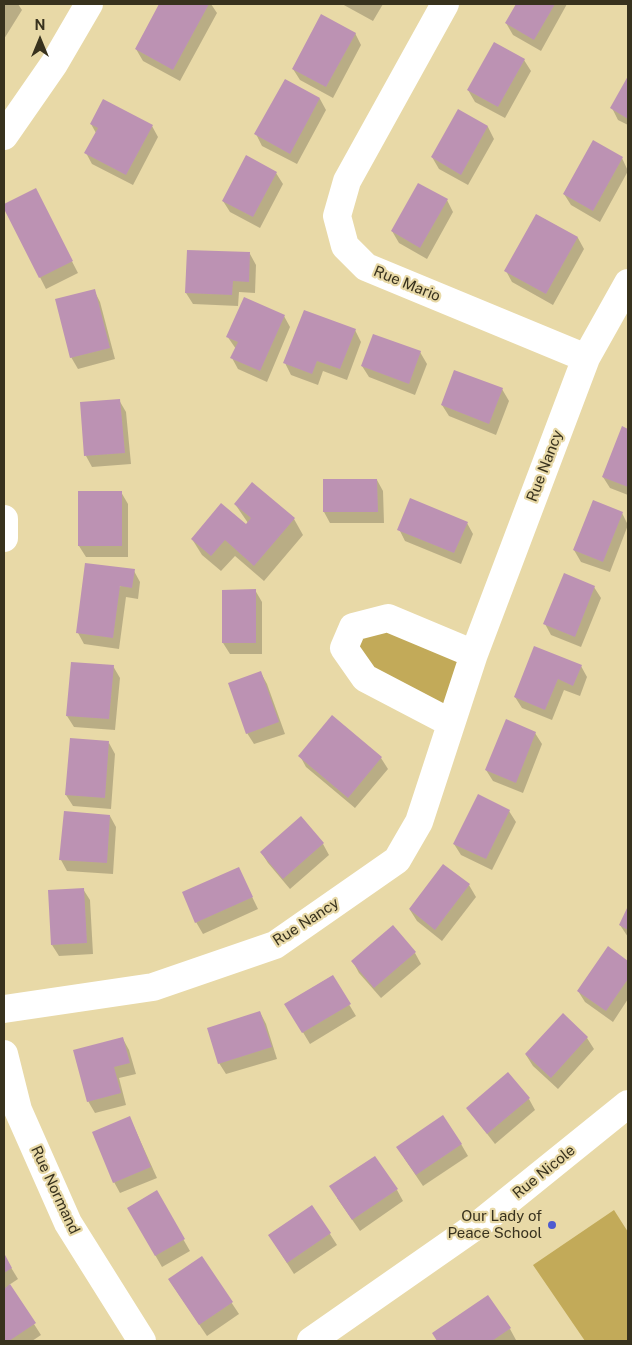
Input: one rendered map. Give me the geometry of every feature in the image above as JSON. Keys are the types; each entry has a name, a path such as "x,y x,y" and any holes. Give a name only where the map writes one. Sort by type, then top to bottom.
{"street":[{"path":"4,136 54,64 89,4"},
{"name":"Rue Mario","path":"445,4 347,181 337,216 345,246 366,267 586,358"},
{"name":"Rue Nancy","path":"4,1009 153,987 275,945 397,860 419,822 474,654 586,358 628,283"},
{"path":"4,519 4,538"},
{"path":"451,723 365,678 344,648 353,626 388,618 474,654"},
{"name":"Rue Normand","path":"4,1054 18,1110 68,1223 142,1341"},
{"name":"Rue Nicole","path":"312,1341 483,1221 628,1104"}],"shaded area":[{"path":"388,618 474,654 451,723 365,678 353,627"},
{"path":"614,1210 628,1232 628,1341 585,1341 533,1265"}],"building":[{"path":"159,4 209,4 173,70 135,49"},
{"path":"516,4 555,4 534,40 505,23"},
{"path":"321,14 356,33 326,87 292,69"},
{"path":"494,42 525,59 498,107 467,90"},
{"path":"628,76 628,119 610,108"},
{"path":"285,79 320,98 290,154 254,134"},
{"path":"103,99 153,125 126,175 84,153 98,128 90,124"},
{"path":"458,109 488,126 461,175 431,157"},
{"path":"593,140 623,157 593,211 563,194"},
{"path":"246,155 277,172 253,217 222,201"},
{"path":"418,183 448,199 420,248 391,231"},
{"path":"36,188 73,261 39,278 4,209 4,204"},
{"path":"536,214 578,237 546,294 504,271"},
{"path":"187,250 250,252 249,282 233,281 232,295 185,293"},
{"path":"95,289 110,348 70,358 55,299"},
{"path":"244,297 285,315 260,371 230,358 238,342 226,337"},
{"path":"304,310 356,329 340,369 317,361 312,374 283,363"},
{"path":"373,334 421,351 409,384 361,366"},
{"path":"454,370 503,388 489,424 441,405"},
{"path":"120,399 125,453 84,456 80,402"},
{"path":"622,426 628,429 628,487 602,477"},
{"path":"323,479 377,479 378,512 323,512"},
{"path":"252,482 295,518 254,566 225,540 211,556 191,539 221,503 246,524 251,518 234,504"},
{"path":"78,491 122,491 122,546 78,546"},
{"path":"410,498 468,522 454,553 397,530"},
{"path":"593,500 623,512 603,562 573,550"},
{"path":"85,563 135,569 132,588 120,586 113,638 76,633"},
{"path":"564,573 595,586 575,637 543,624"},
{"path":"256,589 256,643 222,643 222,590"},
{"path":"534,646 582,665 573,686 558,679 545,710 514,697"},
{"path":"71,662 114,665 109,719 66,716"},
{"path":"261,671 279,722 246,734 228,683"},
{"path":"332,715 382,757 348,798 298,756"},
{"path":"506,719 536,732 516,783 485,770"},
{"path":"70,738 109,741 105,798 65,795"},
{"path":"478,794 510,810 486,859 453,844"},
{"path":"64,811 110,815 107,863 59,860"},
{"path":"301,816 324,843 283,879 260,852"},
{"path":"443,864 470,884 435,930 409,909"},
{"path":"239,867 253,897 195,923 182,892"},
{"path":"84,888 87,943 51,945 48,890"},
{"path":"628,906 628,930 619,925"},
{"path":"393,925 416,952 374,988 351,961"},
{"path":"608,946 628,961 628,979 606,1011 577,991"},
{"path":"333,975 351,1004 302,1033 284,1004"},
{"path":"260,1011 272,1047 218,1064 207,1028"},
{"path":"563,1013 588,1037 551,1078 525,1054"},
{"path":"123,1037 130,1063 114,1067 121,1093 87,1102 73,1050"},
{"path":"508,1072 530,1098 487,1134 466,1108"},
{"path":"443,1115 462,1144 416,1175 396,1147"},
{"path":"130,1116 151,1167 113,1183 92,1132"},
{"path":"375,1156 398,1189 352,1220 329,1186"},
{"path":"157,1190 185,1239 155,1256 127,1208"},
{"path":"312,1205 331,1233 287,1263 268,1235"},
{"path":"4,1253 12,1268 4,1273"},
{"path":"202,1256 233,1302 199,1325 168,1279"},
{"path":"10,1284 36,1323 9,1341 4,1341 4,1289"},
{"path":"488,1295 511,1328 492,1341 437,1341 432,1333"}],"place":[{"name":"Our Lady of Peace School","path":"552,1225"}]}
